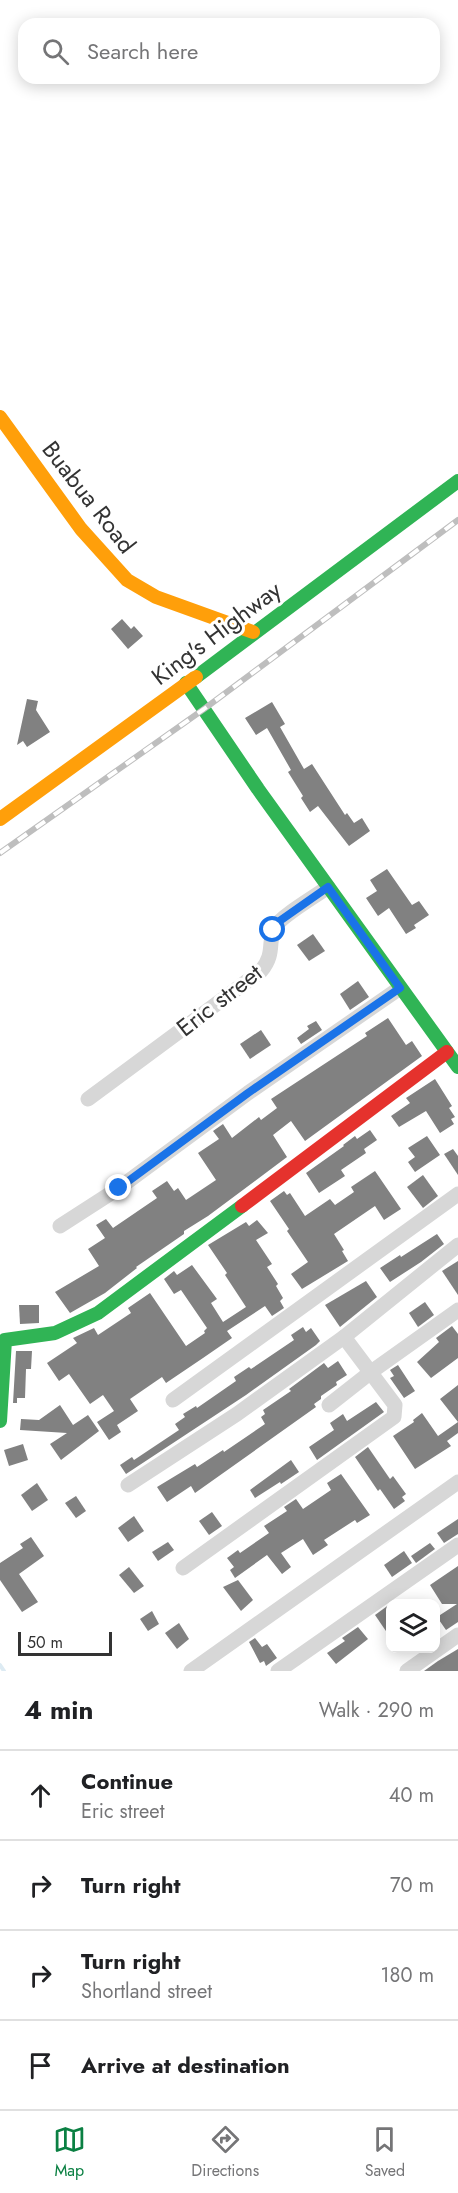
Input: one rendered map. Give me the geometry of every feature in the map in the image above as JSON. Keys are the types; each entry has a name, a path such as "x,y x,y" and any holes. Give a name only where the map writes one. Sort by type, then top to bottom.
{"main road":[{"name":"Buabua Road","path":"0,417 81,529 127,580 156,597 253,632"},
{"name":"King's Highway","path":"0,819 126,731 253,632 458,482"},
{"path":"186,683 247,773 458,1067"},
{"path":"0,1422 5,1340 55,1334 98,1313 447,1052"}],"street":[{"name":"Eric street","path":"88,1099 261,971 269,958 272,934 278,922 328,887"},
{"path":"60,1226 119,1188 248,1093 400,988"},
{"path":"173,1400 458,1194"},
{"path":"128,1485 237,1414 344,1337 458,1245"},
{"path":"329,1405 458,1310"},
{"path":"183,1568 394,1417 395,1405 344,1337"},
{"path":"191,1671 458,1482"},
{"path":"278,1671 458,1545"},
{"path":"407,1671 458,1635"}],"building":[{"path":"122,619 131,629 134,626 143,636 128,649 111,629"},
{"path":"27,699 38,701 36,710 50,732 27,747 23,741 17,745"},
{"path":"272,702 285,724 280,727 304,769 312,764 345,815 347,813 354,823 362,818 370,831 349,846 318,806 310,812 288,772 291,770 267,728 256,735 245,718"},
{"path":"387,869 412,905 419,901 429,915 414,925 416,928 406,934 389,908 378,916 366,898 377,891 370,880"},
{"path":"313,934 325,951 309,961 297,945"},
{"path":"358,981 369,997 350,1010 340,994"},
{"path":"388,1018 406,1045 412,1041 422,1056 305,1141 291,1121 273,1135 287,1157 208,1216 184,1231 184,1234 136,1267 105,1293 70,1313 55,1292 99,1266 88,1249 105,1238 96,1225 106,1219 113,1228 157,1198 152,1191 167,1181 174,1191 178,1188 186,1200 216,1180 198,1153 219,1139 213,1131 223,1124 232,1138 259,1117 261,1120 277,1108 271,1099 367,1036 365,1033"},
{"path":"316,1021 322,1030 301,1044 297,1038 309,1029 307,1026"},
{"path":"261,1030 271,1045 250,1059 240,1044"},
{"path":"435,1079 452,1106 449,1108 455,1117 451,1119 454,1124 440,1133 426,1111 399,1127 391,1116 410,1103 406,1098"},
{"path":"370,1130 377,1140 364,1149 366,1153 341,1170 345,1176 319,1193 306,1173 355,1136 357,1139"},
{"path":"427,1136 440,1155 415,1172 408,1162 415,1157 408,1148"},
{"path":"453,1149 458,1156 458,1175 444,1154"},
{"path":"375,1171 401,1209 384,1220 375,1206 334,1234 348,1261 302,1289 291,1274 308,1262 270,1201 284,1191 287,1195 290,1193 305,1216 330,1199 335,1205 354,1192 351,1187"},
{"path":"423,1175 438,1196 423,1208 407,1187"},
{"path":"257,1220 268,1233 256,1240 272,1264 267,1267 278,1284 276,1286 283,1298 280,1301 284,1308 272,1316 265,1306 227,1331 232,1338 203,1358 166,1383 162,1377 130,1399 138,1411 117,1425 121,1432 109,1440 97,1422 114,1411 103,1395 90,1404 69,1374 59,1381 47,1363 77,1343 73,1338 94,1328 98,1335 131,1313 128,1308 150,1293 186,1346 205,1333 207,1328 181,1290 174,1294 164,1279 174,1271 177,1275 192,1265 217,1299 211,1303 223,1322 246,1307 208,1245 246,1222 249,1226"},
{"path":"437,1234 444,1244 390,1282 380,1268"},
{"path":"458,1261 458,1295 442,1271"},
{"path":"366,1281 377,1297 340,1327 325,1305"},
{"path":"425,1302 434,1315 418,1327 409,1313"},
{"path":"19,1305 39,1305 39,1323 20,1324"},
{"path":"452,1326 458,1334 458,1358 431,1378 417,1362 439,1342 436,1338"},
{"path":"303,1327 306,1332 311,1328 320,1341 316,1345 246,1395 126,1474 120,1465 132,1457 134,1460 179,1430 175,1424 185,1417 183,1414 196,1406 197,1408 236,1381 234,1377 249,1367 251,1369 294,1340 291,1335"},
{"path":"16,1351 32,1351 31,1369 26,1369 25,1398 17,1398 17,1403 13,1403"},
{"path":"338,1361 347,1375 321,1396 321,1399 314,1404 316,1407 195,1493 191,1486 167,1502 157,1487 195,1464 197,1467 223,1450 224,1452 265,1424 261,1417 265,1414 263,1410 291,1391 289,1389 324,1363 328,1368"},
{"path":"398,1365 415,1391 404,1398 390,1378 394,1376 390,1370"},
{"path":"458,1385 458,1422 440,1399"},
{"path":"376,1402 384,1412 317,1460 309,1447 334,1430 330,1423 343,1414 347,1421"},
{"path":"60,1405 73,1425 88,1415 99,1431 61,1460 50,1444 67,1433 20,1430 21,1419 39,1420"},
{"path":"422,1413 438,1436 458,1422 458,1433 447,1441 451,1446 415,1469 393,1436 414,1422 413,1420"},
{"path":"23,1444 28,1460 9,1466 4,1450"},
{"path":"368,1447 390,1479 393,1476 406,1494 402,1497 405,1501 394,1509 380,1489 378,1491 355,1457"},
{"path":"291,1460 299,1472 255,1498 250,1490"},
{"path":"341,1474 370,1515 357,1523 355,1520 324,1540 328,1545 313,1555 303,1539 281,1553 291,1567 282,1574 267,1555 235,1578 230,1570 234,1567 227,1558 238,1550 240,1553 269,1533 264,1526 287,1511 284,1507 296,1499 303,1509 331,1490 327,1483"},
{"path":"37,1483 48,1500 32,1511 21,1495"},
{"path":"76,1496 86,1511 76,1518 65,1503"},
{"path":"212,1512 222,1526 209,1535 199,1521"},
{"path":"134,1516 144,1531 128,1542 118,1528"},
{"path":"458,1519 458,1534 444,1543 437,1533"},
{"path":"31,1537 44,1556 19,1574 38,1602 22,1612 0,1580 0,1563 23,1548 20,1544"},
{"path":"168,1542 174,1550 158,1561 152,1552"},
{"path":"430,1543 435,1549 416,1563 411,1556"},
{"path":"404,1551 412,1563 392,1577 384,1565"},
{"path":"458,1566 458,1622 446,1630 440,1621 440,1615 457,1604 442,1604 430,1585"},
{"path":"129,1567 144,1586 134,1593 119,1575"},
{"path":"238,1580 253,1600 241,1611 223,1587"},
{"path":"386,1607 386,1631 375,1615"},
{"path":"152,1611 159,1624 148,1631 140,1619"},
{"path":"179,1623 189,1639 177,1649 165,1633"},
{"path":"358,1627 368,1639 336,1664 327,1653 345,1641 342,1638"},
{"path":"255,1638 262,1647 267,1644 277,1658 266,1666 264,1661 260,1663 249,1642"},
{"path":"458,1649 458,1671 424,1671 438,1661"}],"waterway":[{"path":"0,1665 4,1671"}],"railway":[{"path":"0,853 204,709 458,520"}],"traffic: fast":[{"path":"196,677 458,481"},
{"path":"186,683 258,789 458,1067"},
{"path":"0,1421 5,1340 55,1333 98,1313 242,1206"}],"traffic: slow":[{"path":"0,417 81,529 127,580 156,597 253,632"},
{"path":"0,819 196,677"}],"traffic: jam":[{"path":"242,1206 447,1052"}],"route":[{"path":"119,1188 248,1093 400,988 328,887 278,922 273,930"}]}
